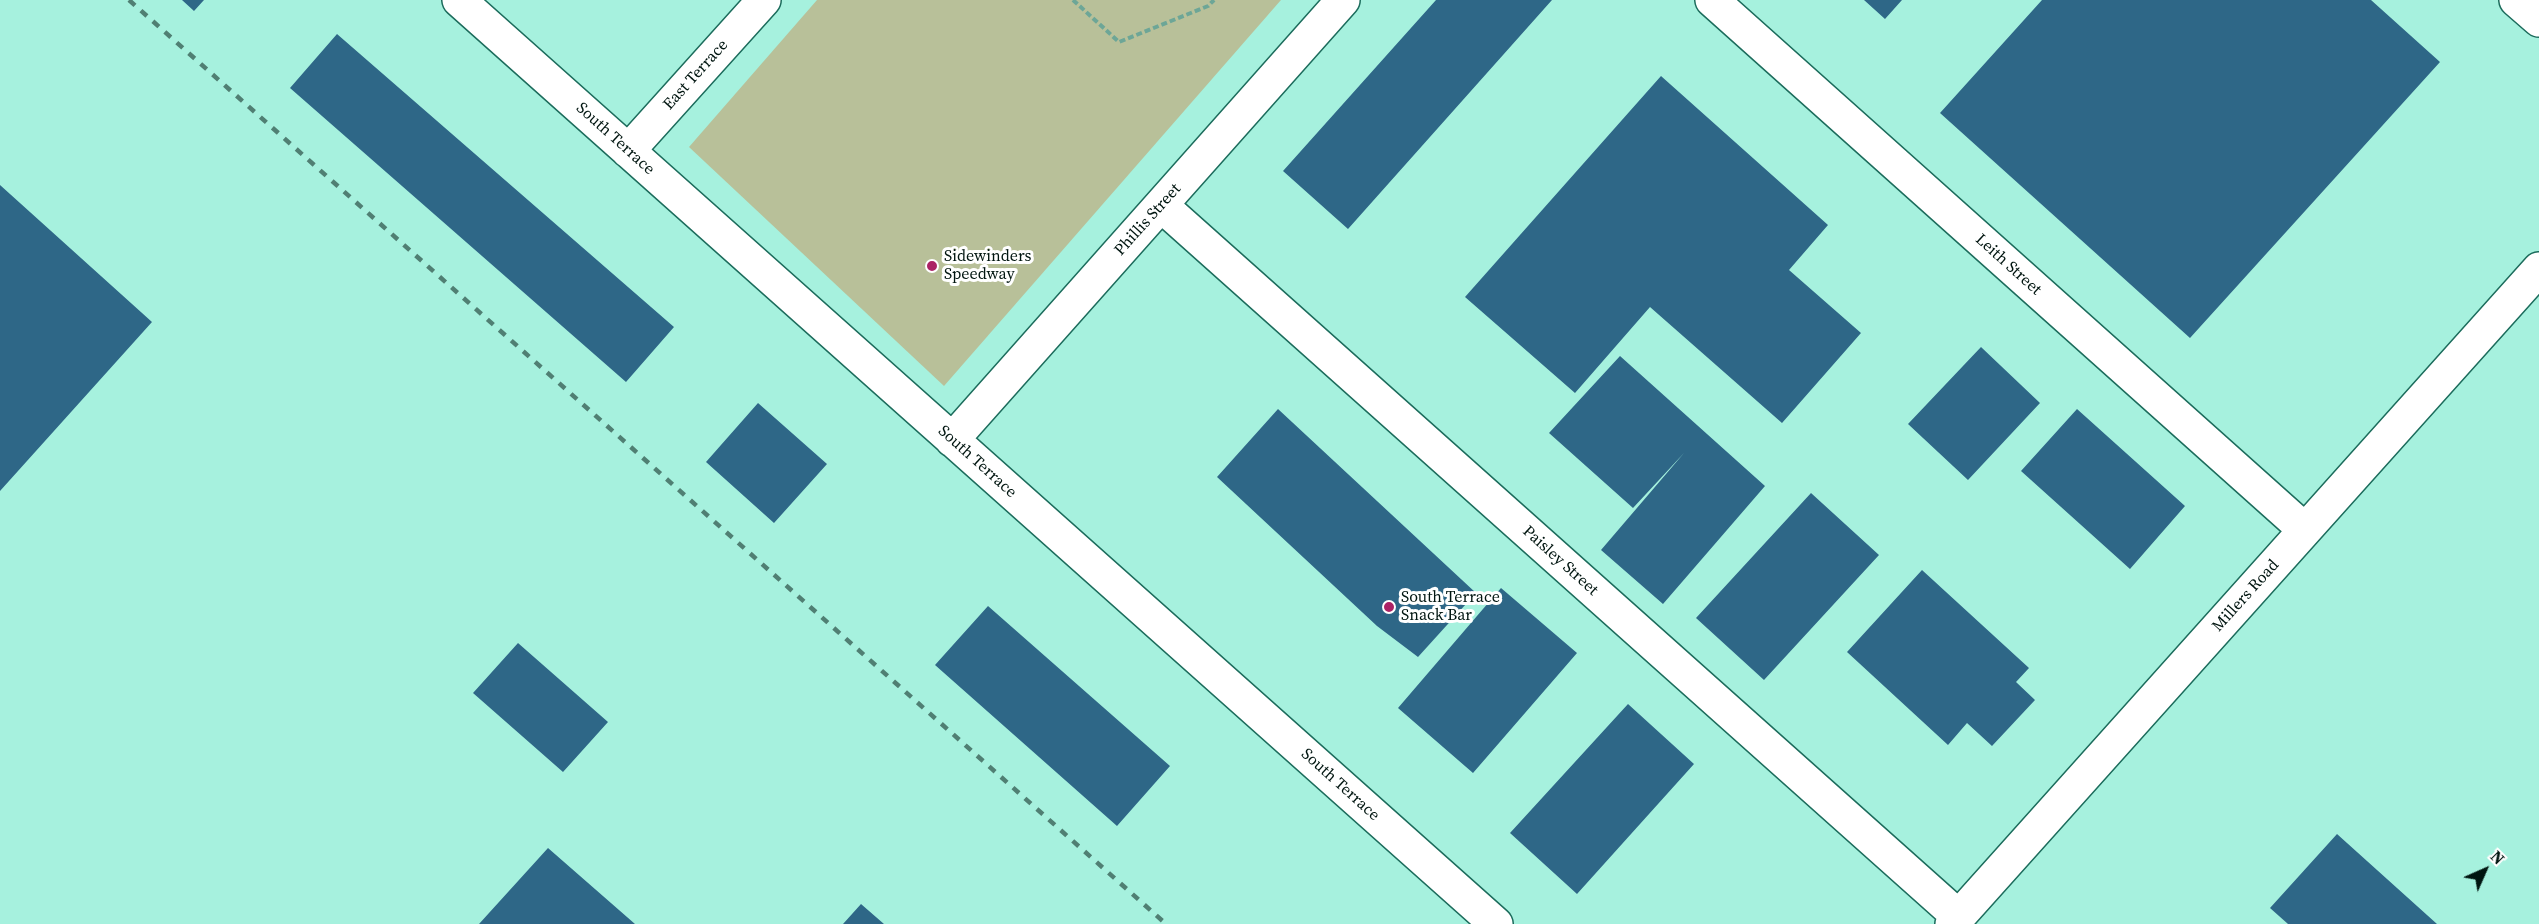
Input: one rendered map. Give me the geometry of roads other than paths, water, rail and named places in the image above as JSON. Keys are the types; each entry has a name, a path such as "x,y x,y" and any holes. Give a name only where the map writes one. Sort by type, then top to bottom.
{"street":[{"name":"South Terrace","path":"459,0 1496,924"},
{"name":"East Terrace","path":"628,151 764,0"},
{"name":"Phillis Street","path":"952,440 1343,0"},
{"name":"Leith Street","path":"1712,0 2305,530"},
{"path":"2516,0 2539,20"},
{"name":"Paisley Street","path":"1161,205 1955,920"},
{"name":"Millers Road","path":"1955,920 2539,268"}],"railway":[{"path":"129,0 1166,924"}],"place":[{"name":"Sidewinders Speedway","path":"932,266"},
{"name":"South Terrace Snack Bar","path":"1389,607"}]}
